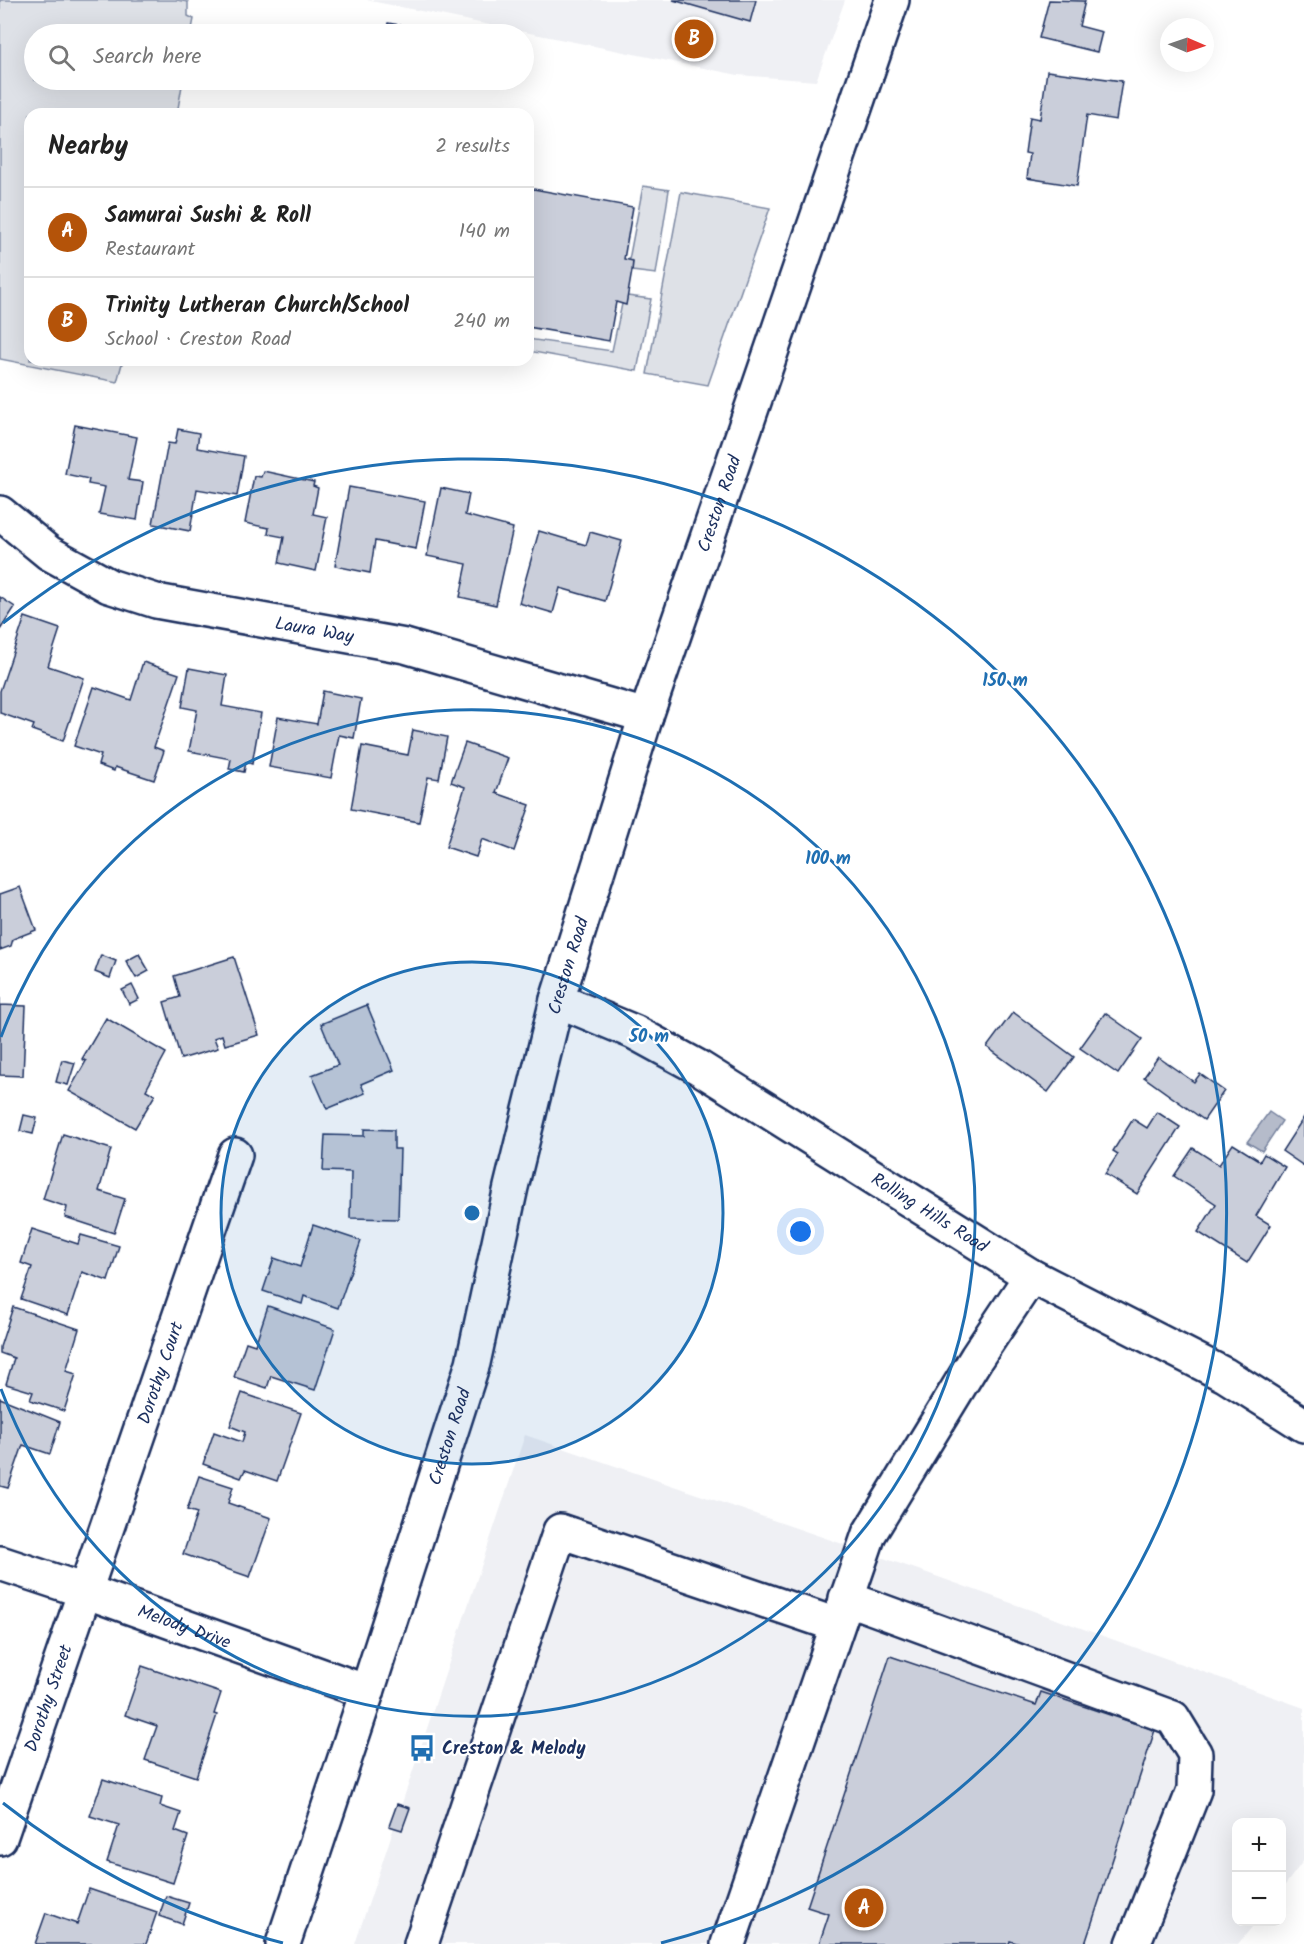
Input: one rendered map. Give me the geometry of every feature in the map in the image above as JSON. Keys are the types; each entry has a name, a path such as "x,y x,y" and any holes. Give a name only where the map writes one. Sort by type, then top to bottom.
{"street":[{"name":"Creston Road","path":"283,1944 473,1364 511,1187 557,1000 646,716 892,0"},
{"name":"Laura Way","path":"0,513 49,553 109,586 156,601 405,646 646,716"},
{"name":"Rolling Hills Road","path":"557,1000 634,1032 698,1067 1031,1276 1225,1375 1304,1425"},
{"name":"Dorothy Court","path":"85,1591 235,1155"},
{"path":"729,1944 869,1534 977,1357 1031,1276"},
{"path":"421,1944 560,1532 842,1612 1173,1718 1195,1754 1194,1790 1133,1944"},
{"name":"Melody Drive","path":"0,1563 367,1692"},
{"name":"Dorothy Street","path":"0,1838 85,1591"}],"shaded area":[{"path":"0,0 177,0 188,2 188,16 194,19 193,24 24,24 24,90 181,90 178,108 24,108 24,364 0,359"},
{"path":"366,0 845,0 816,81 738,75 534,34 534,24 485,24"},
{"path":"643,186 669,190 656,274 632,271 633,261 629,260"},
{"path":"681,192 770,208 708,385 647,374"},
{"path":"627,296 651,299 637,371 534,352 534,340 612,351 622,304 626,304"},
{"path":"36,366 121,366 117,382"},
{"path":"525,1435 930,1574 1304,1708 1304,1860 1286,1884 1286,1818 1232,1818 1232,1926 1253,1926 1238,1944 355,1944"}],"water":[{"path":"1269,1112 1282,1121 1262,1151 1247,1142"}],"building":[{"path":"673,0 756,0 750,22"},
{"path":"1049,0 1085,1 1079,26 1102,32 1097,52 1039,38"},
{"path":"1047,71 1122,81 1116,120 1087,115 1077,186 1027,178 1030,154 1025,153 1030,117 1040,119"},
{"path":"534,189 633,207 624,259 633,261 626,305 616,302 609,341 534,328"},
{"path":"75,425 137,437 128,480 143,482 137,520 99,514 105,487 88,484 89,479 65,474"},
{"path":"178,429 199,433 197,448 244,456 237,496 197,489 190,531 153,524 168,443 175,444"},
{"path":"263,471 314,482 313,486 318,488 313,514 327,517 316,571 279,563 284,537 268,534 269,528 245,523 254,476 261,477"},
{"path":"349,487 425,501 416,549 375,541 370,573 335,566"},
{"path":"441,488 469,494 465,515 513,528 496,605 460,597 467,564 427,556"},
{"path":"539,531 586,545 590,532 622,541 605,601 560,588 553,613 519,603"},
{"path":"0,597 15,607 0,630"},
{"path":"25,617 60,629 48,666 84,678 63,741 32,730 34,725 0,713 0,691"},
{"path":"143,662 179,674 154,747 164,751 154,780 115,767 114,771 98,765 101,755 74,746 94,687 131,700"},
{"path":"189,668 227,675 222,706 261,713 252,764 246,762 244,772 229,769 231,759 189,751 197,710 182,707"},
{"path":"323,691 361,699 354,738 339,735 331,778 269,767 278,717 317,724"},
{"path":"413,730 447,737 439,779 428,777 419,822 351,809 362,746 408,755"},
{"path":"465,743 508,758 496,793 530,805 514,851 482,839 476,857 446,847 465,787 451,782"},
{"path":"20,887 36,930 13,939 11,946 0,950 0,894"},
{"path":"139,954 149,971 136,978 126,961"},
{"path":"101,955 116,961 110,978 95,972"},
{"path":"234,957 259,1035 225,1045 222,1035 214,1038 218,1048 181,1059 164,1002 180,997 174,976"},
{"path":"132,985 139,999 129,1004 122,990"},
{"path":"0,1005 26,1006 23,1076 0,1075"},
{"path":"367,1005 394,1070 361,1084 365,1093 327,1109 312,1075 338,1065 321,1024"},
{"path":"1013,1012 1074,1057 1048,1092 987,1047"},
{"path":"1105,1013 1142,1039 1118,1074 1080,1048"},
{"path":"106,1018 166,1053 146,1090 155,1095 135,1128 69,1091 86,1061 82,1059"},
{"path":"1158,1057 1194,1082 1200,1074 1224,1091 1204,1120 1144,1077"},
{"path":"62,1060 75,1063 68,1085 56,1082"},
{"path":"1157,1112 1180,1127 1137,1194 1105,1174 1118,1154 1113,1151 1133,1119 1147,1128"},
{"path":"24,1115 37,1118 33,1134 20,1131"},
{"path":"1304,1117 1304,1166 1282,1151"},
{"path":"364,1129 394,1130 394,1149 400,1149 398,1219 350,1218 351,1172 323,1171 325,1135 364,1136"},
{"path":"63,1134 111,1149 99,1191 125,1199 114,1233 65,1217 67,1207 43,1199"},
{"path":"1233,1144 1260,1161 1264,1154 1285,1167 1256,1216 1271,1225 1247,1263 1198,1232 1216,1204 1174,1176 1193,1148 1219,1165"},
{"path":"313,1225 361,1241 338,1308 304,1296 302,1304 263,1291 274,1258 300,1267"},
{"path":"32,1229 78,1244 81,1235 119,1246 108,1281 82,1272 68,1315 21,1299 32,1267 21,1263"},
{"path":"268,1306 335,1329 315,1390 271,1376 267,1388 234,1377 246,1342 255,1345"},
{"path":"13,1307 79,1329 66,1371 76,1374 64,1411 30,1400 33,1392 6,1384 14,1358 0,1353 0,1347"},
{"path":"242,1393 301,1413 277,1481 245,1470 241,1478 203,1464 214,1432 242,1442 245,1432 230,1426"},
{"path":"0,1398 60,1422 50,1454 23,1445 8,1488 0,1486"},
{"path":"199,1476 233,1487 228,1503 271,1518 250,1577 183,1554 197,1513 187,1510"},
{"path":"890,1656 1036,1705 1041,1692 1155,1730 1085,1944 1020,1944 1010,1941 1009,1944 819,1944 829,1914 807,1907"},
{"path":"142,1666 221,1693 214,1714 217,1715 196,1777 145,1760 157,1726 125,1715"},
{"path":"103,1779 162,1798 160,1806 181,1813 175,1831 188,1836 173,1883 107,1862 119,1825 90,1816"},
{"path":"397,1804 410,1808 402,1830 389,1826"},
{"path":"89,1889 157,1912 146,1944 35,1944 46,1913 77,1924"},
{"path":"166,1896 189,1903 182,1924 159,1916"}],"place":[{"name":"Trinity Lutheran Church/School","path":"694,39"},
{"name":"Creston & Melody","path":"422,1748"},
{"name":"Samurai Sushi & Roll","path":"864,1908"}]}
